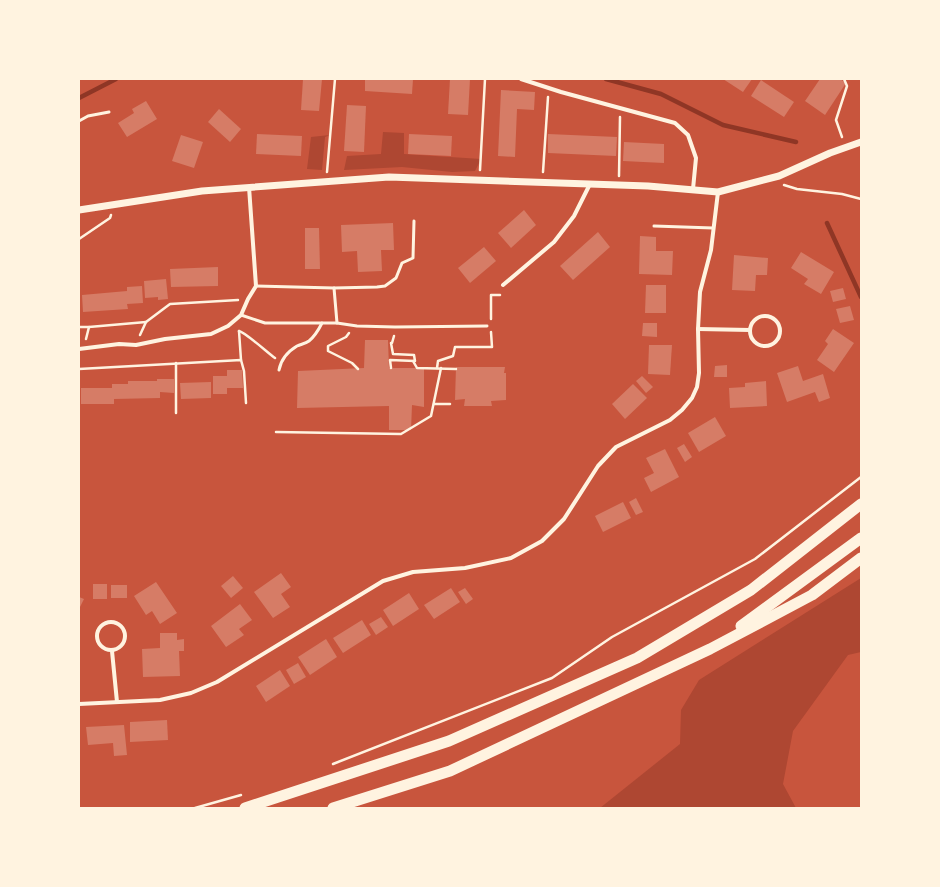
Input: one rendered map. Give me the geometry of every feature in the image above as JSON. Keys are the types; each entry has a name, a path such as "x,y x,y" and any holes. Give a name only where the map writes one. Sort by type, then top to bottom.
{"highway":[{"path":"245,808 449,741 638,658 751,590 861,504"},
{"path":"710,648 861,538"},
{"path":"333,808 450,771 710,648 812,595 861,558"}],"street":[{"path":"520,79 621,109 675,123 688,135 696,158 693,189"},
{"path":"79,210 202,191 389,177 619,185 693,189 718,192 779,176 830,152 861,142"},
{"path":"503,285 554,242 574,216 590,184"},
{"path":"79,349 119,344 136,345 165,339 212,334 228,326 241,315 256,286 249,187"},
{"path":"79,704 160,700 191,693 218,682 382,582 414,572 465,568 511,558 542,541 564,519 598,466 616,447 670,420 682,410 692,398 697,387 699,372 698,329 700,292 711,250 718,192"},
{"path":"767,316 775,319 780,326 777,340 769,345 763,346 758,345 750,330 751,325 757,318 767,316"},
{"path":"698,329 750,330"},
{"path":"106,622 115,622 119,624 125,633 125,640 123,644 112,651 101,647 96,637 99,627 106,622"},
{"path":"112,651 117,702"}],"lane":[{"path":"79,121 88,116 109,112"},
{"path":"256,286 334,288 385,286 396,278 402,263 413,258 414,220"},
{"path":"654,226 713,228"},
{"path":"334,288 337,323"},
{"path":"241,315 266,324 337,323 354,326 395,327 487,326"},
{"path":"279,370 280,362 285,356 317,334 322,324"}],"path":[{"path":"326,182 334,79"},
{"path":"480,180 485,79"},
{"path":"844,79 847,86 836,120 846,147"},
{"path":"542,182 548,88"},
{"path":"619,185 621,109"},
{"path":"779,176 784,186 842,194 861,199"},
{"path":"79,238 110,218 113,205"},
{"path":"136,345 146,322 170,304 248,299"},
{"path":"89,326 146,322"},
{"path":"228,326 244,332 280,362"},
{"path":"354,326 346,337 328,346 328,351 352,363 358,369"},
{"path":"395,327 391,343 393,354 414,355 415,361 413,361 417,368 456,369"},
{"path":"239,331 246,403"},
{"path":"79,368 241,360"},
{"path":"390,368 390,360 413,361"},
{"path":"176,364 176,413"},
{"path":"276,432 401,434 431,416 441,368"},
{"path":"434,404 450,404"},
{"path":"326,767 552,678 612,637 755,559 861,477"},
{"path":"195,808 244,794"}],"shaded area":[{"path":"383,132 404,133 404,154 481,159 475,171 452,172 402,167 344,170 347,156 381,154"},
{"path":"330,135 325,137 322,170 307,169 311,137"},
{"path":"861,578 861,652 848,655 793,731 783,784 796,808 600,808 680,744 681,710 699,680"}],"building":[{"path":"303,79 322,79 319,111 301,110"},
{"path":"365,79 413,79 412,94 365,91"},
{"path":"450,79 470,79 468,115 448,114"},
{"path":"723,79 752,79 743,92"},
{"path":"820,79 840,79 846,83 825,115 805,101"},
{"path":"761,80 794,102 784,117 751,96"},
{"path":"501,90 535,92 534,110 517,109 515,157 498,156"},
{"path":"146,101 157,119 127,137 118,123 134,113 132,109"},
{"path":"347,105 366,106 364,152 344,151"},
{"path":"219,109 241,129 230,142 208,122"},
{"path":"257,134 302,136 301,156 256,154"},
{"path":"409,134 452,136 451,156 408,154"},
{"path":"548,134 617,137 616,156 548,153"},
{"path":"181,135 203,142 194,168 172,161"},
{"path":"624,142 664,144 664,163 623,161"},
{"path":"524,210 536,225 511,248 498,233"},
{"path":"393,223 394,250 381,250 382,271 358,272 357,251 342,252 341,225"},
{"path":"305,228 319,228 320,269 305,269"},
{"path":"598,232 610,247 573,280 560,266"},
{"path":"640,236 656,237 656,251 673,251 672,275 639,274"},
{"path":"484,247 496,261 470,283 458,268"},
{"path":"801,252 834,272 821,294 804,284 808,279 791,268"},
{"path":"734,255 768,258 767,275 756,275 755,291 732,290"},
{"path":"218,267 218,286 171,287 170,269"},
{"path":"166,279 168,299 158,300 158,297 145,298 144,281"},
{"path":"646,285 666,285 666,313 645,313"},
{"path":"142,286 143,303 127,304 128,309 83,312 82,295 127,291 127,287"},
{"path":"843,288 846,299 833,302 830,291"},
{"path":"850,306 854,320 840,323 836,309"},
{"path":"643,323 657,323 657,337 642,336"},
{"path":"833,329 854,343 834,372 817,360 828,344 825,341"},
{"path":"365,340 388,340 389,368 424,368 424,407 412,405 411,430 389,430 389,406 297,408 298,371 364,368"},
{"path":"649,345 672,345 670,375 648,374"},
{"path":"727,365 727,377 714,377 715,366"},
{"path":"798,366 803,381 823,374 830,398 819,402 815,392 787,402 777,373"},
{"path":"456,367 505,367 506,400 491,401 492,406 464,406 465,399 455,400"},
{"path":"227,370 242,370 243,388 227,388 227,394 213,394 213,376 227,376"},
{"path":"642,376 653,387 646,393 636,381"},
{"path":"157,379 174,379 174,393 160,392 160,398 114,399 114,404 81,404 81,388 112,388 112,384 128,384 128,381 157,381"},
{"path":"766,381 767,406 730,408 729,388 745,387 745,383"},
{"path":"211,382 211,398 181,399 180,383"},
{"path":"633,384 647,398 625,419 612,404"},
{"path":"715,417 726,436 699,452 688,433"},
{"path":"684,444 692,457 685,462 677,448"},
{"path":"665,449 679,477 651,492 644,478 654,473 646,458"},
{"path":"636,498 643,512 636,515 629,502"},
{"path":"623,502 631,518 603,532 595,516"},
{"path":"281,573 291,587 281,594 290,607 273,618 254,592"},
{"path":"233,576 243,588 231,598 221,586"},
{"path":"156,582 177,613 160,624 152,611 146,615 134,596"},
{"path":"93,584 107,584 107,599 93,599"},
{"path":"111,585 127,585 127,598 111,598"},
{"path":"451,588 460,602 434,619 424,605"},
{"path":"465,588 473,599 466,604 458,592"},
{"path":"409,593 419,609 393,626 383,610"},
{"path":"79,597 84,599 79,609"},
{"path":"240,604 252,620 239,629 244,635 226,647 211,626"},
{"path":"381,617 388,627 376,635 369,624"},
{"path":"362,620 371,635 343,653 333,638"},
{"path":"160,633 177,633 177,640 184,639 184,651 179,651 180,676 143,677 142,649 160,648"},
{"path":"326,639 337,657 310,675 298,657"},
{"path":"298,663 306,677 294,684 286,670"},
{"path":"280,670 290,686 266,702 256,686"},
{"path":"167,720 168,740 130,742 130,722"},
{"path":"124,725 127,755 114,756 113,743 88,745 86,727"}],"waterway":[{"path":"79,98 116,79"},
{"path":"606,79 661,94 723,125 796,142"},
{"path":"827,223 861,297"}]}
